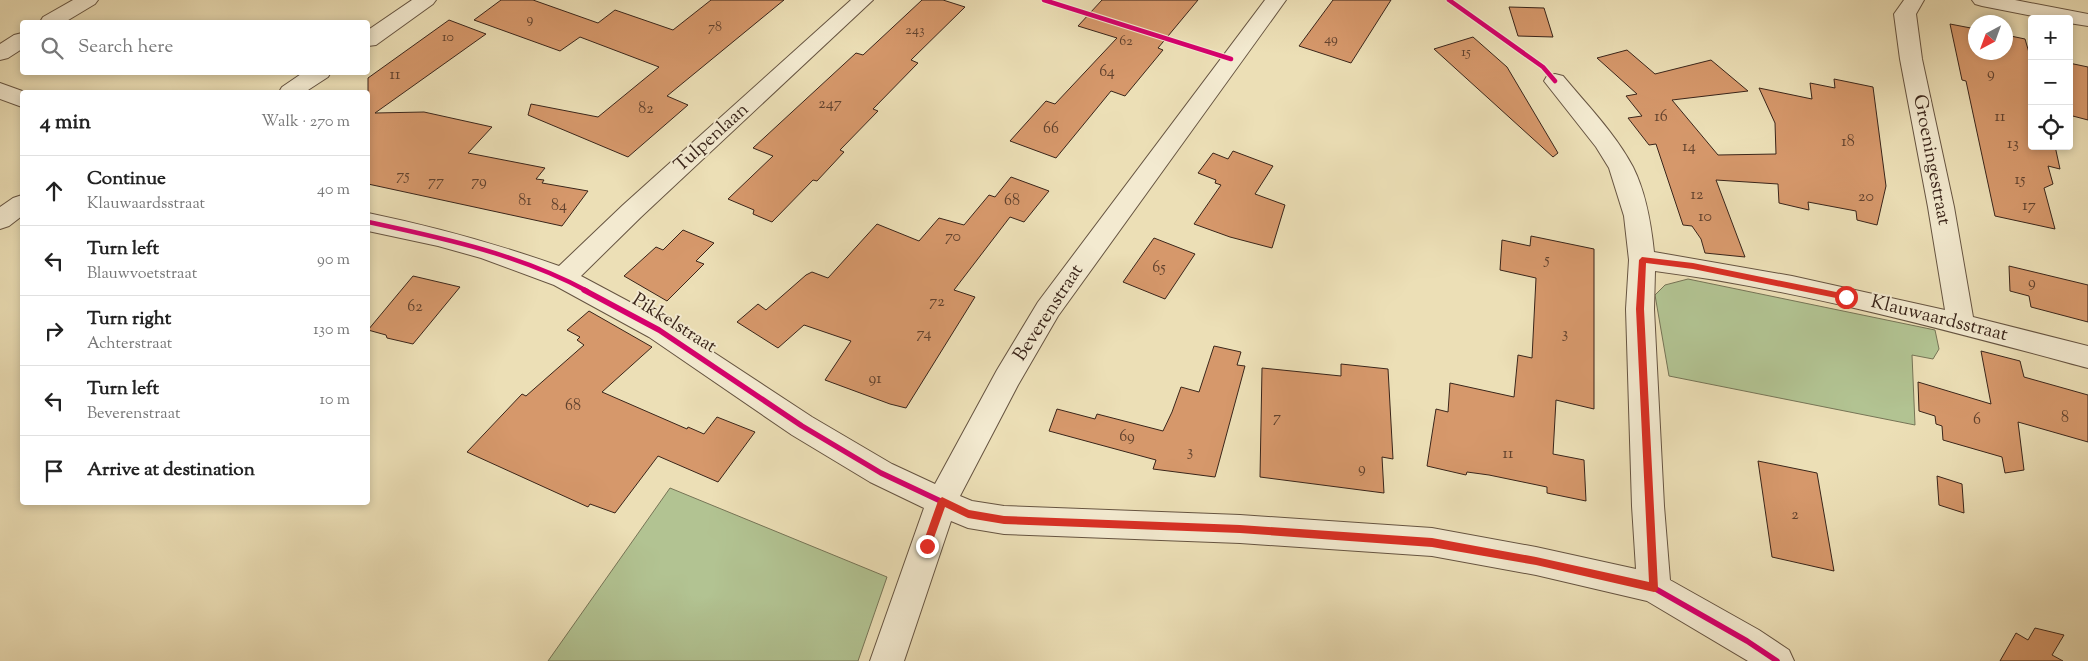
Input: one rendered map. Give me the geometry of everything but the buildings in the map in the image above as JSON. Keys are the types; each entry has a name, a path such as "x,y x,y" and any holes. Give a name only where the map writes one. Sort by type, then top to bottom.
{"street":[{"path":"54,20 88,0"},
{"path":"370,39 426,0"},
{"name":"Tulpenlaan","path":"563,278 632,210 863,0"},
{"name":"Beverenstraat","path":"887,661 942,501 1007,378 1048,309 1276,0"},
{"name":"Groeningestraat","path":"1914,0 1905,14 1908,41 1961,324"},
{"path":"1982,0 2078,12"},
{"path":"0,54 20,41"},
{"path":"293,90 316,75"},
{"path":"1555,81 1605,142 1621,168 1637,216 1642,260 1640,309 1654,588"},
{"path":"0,90 20,99"},
{"path":"0,220 20,205"},
{"name":"Pikkelstraat","path":"370,222 438,237 488,251 563,278 659,330 802,426 881,473 968,514 1004,520 1240,529 1432,542 1536,561 1654,588 1747,641 1777,661"},
{"name":"Klauwaardsstraat","path":"1642,260 1693,266 1846,297 2088,357"}],"green space":[{"path":"1688,279 1935,330 1939,349 1933,359 1912,355 1915,425 1669,376 1655,295 1665,285"},
{"path":"670,488 887,577 858,661 548,661"}],"cycle path":[{"path":"1044,0 1231,59"},
{"path":"1449,0 1543,67 1555,81"},
{"path":"370,222 438,237 488,251 563,278 659,330 802,426 881,473 968,514 1004,520 1240,529 1432,542 1536,561 1654,588 1747,641 1777,661"}],"route":[{"path":"927,546 942,501 968,514 1004,520 1240,529 1432,542 1536,561 1654,588 1648,506 1640,309 1642,260 1693,266 1846,297"}]}
